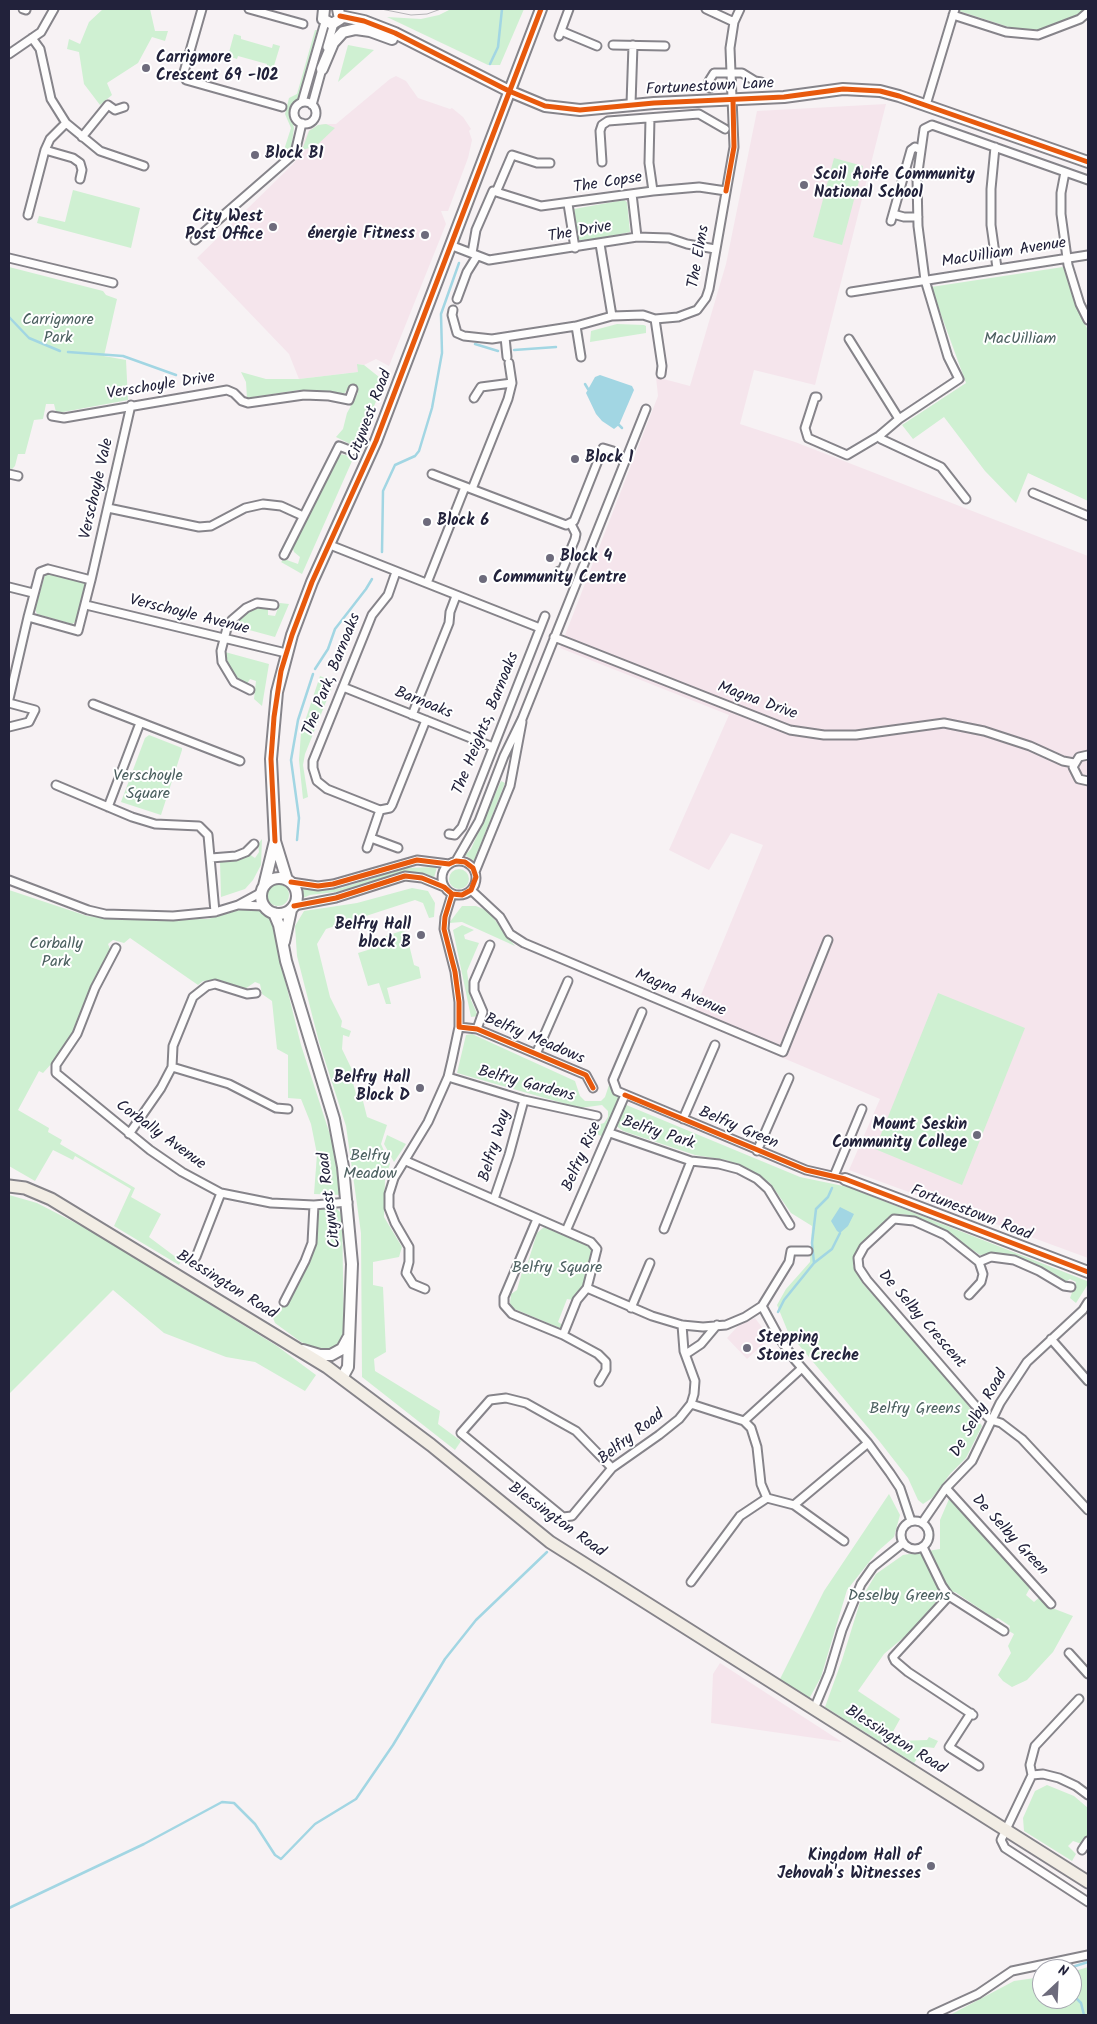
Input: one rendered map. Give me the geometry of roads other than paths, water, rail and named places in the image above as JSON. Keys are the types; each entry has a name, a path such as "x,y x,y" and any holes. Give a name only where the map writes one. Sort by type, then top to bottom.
{"main road":[{"name":"Blessington Road","path":"9,1186 25,1188 51,1198 295,1347 342,1378 431,1445 550,1542 1088,1882"}],"street":[{"path":"9,54 46,26 54,9"},
{"path":"202,9 184,72 186,80 191,84 282,107"},
{"path":"249,9 303,24"},
{"path":"322,9 322,16 334,17"},
{"name":"Citywest Road","path":"263,889 275,841 271,752 277,692 298,616 376,441 508,91 541,9"},
{"path":"569,9 560,34 597,46"},
{"path":"706,9 734,22"},
{"name":"The Elms","path":"454,310 454,327 460,334 484,339 576,326 612,316 642,315 655,319 689,314 702,305 709,290 734,147 730,48 734,22 740,9"},
{"path":"926,105 954,12 1006,32 1038,35 1080,19 1088,12"},
{"path":"334,17 312,105 315,111 314,118 309,122 302,123 296,119 294,113 296,106 302,102 334,17"},
{"name":"Fortunestown Lane","path":"334,17 381,27 508,91 545,106 560,109 580,110 630,104 733,100 856,89 880,91 926,105 1088,162"},
{"path":"322,69 335,39 348,30 370,31 426,53 437,54"},
{"path":"32,38 40,49 51,99 66,124 100,152 144,166"},
{"path":"613,45 665,46"},
{"path":"630,104 633,45"},
{"path":"710,88 710,81 714,73 742,73 755,82 761,82"},
{"path":"302,102 312,105"},
{"path":"82,138 108,105 115,110 124,107"},
{"path":"602,162 600,131 602,125 608,121 699,114 725,129"},
{"path":"650,118 649,163 653,191"},
{"path":"195,240 295,153 302,123"},
{"path":"28,215 45,150 50,139 66,124"},
{"path":"817,397 805,428 808,438 847,454 879,436 899,419 959,379 948,357 925,280 918,217 917,179 924,129 932,125 1088,180"},
{"path":"995,147 991,189 991,225 997,268"},
{"path":"918,217 892,218 911,150 915,148 922,150"},
{"path":"45,150 73,158 80,163 82,170 80,179"},
{"path":"457,299 474,255 476,230 491,194 497,190 512,155 537,163 550,163"},
{"path":"1065,172 1061,193 1061,214 1068,258 1080,304 1088,320"},
{"name":"The Copse","path":"497,190 541,206 568,204 653,191 699,187 726,191"},
{"path":"632,194 637,236"},
{"path":"568,204 575,248"},
{"name":"The Drive","path":"450,245 489,260 500,260 600,244 637,236 668,238 687,244 715,249"},
{"path":"600,244 612,316"},
{"name":"MacUilliam Avenue","path":"851,292 1088,255"},
{"path":"9,258 113,283"},
{"path":"655,319 661,374"},
{"path":"576,326 581,357"},
{"path":"427,583 508,399 512,383 505,337"},
{"path":"849,338 899,419"},
{"path":"474,398 480,387 512,383"},
{"name":"Verschoyle Drive","path":"52,416 64,418 131,405 228,390 242,401 248,403 304,395 329,396 349,400 353,389"},
{"name":"Verschoyle Vale","path":"91,580 131,405"},
{"path":"444,887 442,877 479,821 504,756 522,719 646,409"},
{"path":"879,436 881,439 941,467 966,499"},
{"path":"284,555 339,446 352,451"},
{"path":"432,474 566,526 574,521 603,448 613,451"},
{"path":"9,474 18,476"},
{"path":"1033,493 1088,516"},
{"path":"108,508 199,527 211,526 245,508 263,504 282,506 303,516"},
{"path":"559,571 562,571 575,539 576,534 571,524"},
{"path":"330,546 540,628"},
{"path":"9,699 28,617 40,572 48,569 91,580 78,630 28,617"},
{"name":"The Park, Barnoaks","path":"380,810 327,789 317,781 313,761 372,615 388,595 396,572"},
{"path":"9,587 34,593"},
{"path":"412,715 449,623 450,612 456,596"},
{"path":"250,690 234,682 226,673 221,656 224,639 232,620 246,608 257,603 274,605"},
{"name":"Verschoyle Avenue","path":"86,605 286,654"},
{"name":"The Heights, Barnoaks","path":"449,834 455,835 462,827 545,616"},
{"name":"Magna Drive","path":"554,637 790,730 824,735 856,735 944,722 984,731 1074,763"},
{"name":"Barnoaks","path":"343,688 493,747"},
{"path":"9,703 35,710 29,722 9,727"},
{"path":"93,704 240,761"},
{"path":"475,872 510,786 521,735 522,719"},
{"path":"367,848 380,810 390,808 392,805 426,720"},
{"path":"108,807 140,723"},
{"path":"1088,755 1079,757 1074,763 1076,776 1088,781"},
{"path":"56,784 108,807 155,824 199,826 208,835 215,912"},
{"path":"371,838 398,848"},
{"name":"Citywest Road","path":"275,841 289,881"},
{"path":"211,858 236,856 246,852 254,844"},
{"path":"9,880 88,910 105,914 173,916 215,912 238,905 277,878 318,886 333,884 417,860 470,864 475,872 476,882 471,890 462,895 452,894 444,887 422,878 405,876 336,898 292,908 280,914 274,913 264,906 238,905"},
{"path":"289,881 297,891 292,908"},
{"path":"263,889 264,906"},
{"name":"Magna Avenue","path":"471,890 500,917 510,934 524,943 784,1052 828,940"},
{"path":"425,1289 414,1284 406,1273 410,1262 409,1247 394,1223 389,1194 394,1178 428,1122 448,1077 458,1027 459,1002 455,972 444,929 445,917 452,894"},
{"name":"Citywest Road","path":"283,948 292,908"},
{"name":"Citywest Road","path":"274,913 279,924 283,948 334,1118 348,1202 352,1264 348,1367 342,1378"},
{"path":"477,1029 482,1012 474,991 474,982 490,945"},
{"name":"Corbally Avenue","path":"116,948 96,988 77,1034 56,1066 56,1073 129,1134 182,1172 221,1193 270,1203 314,1205 348,1202"},
{"path":"536,1054 568,981"},
{"path":"129,1134 161,1088 172,1067 173,1046 193,997 200,990 215,984 247,994 256,993"},
{"path":"625,1095 617,1091 613,1080 642,1012"},
{"name":"Belfry Meadows","path":"458,1027 477,1029 586,1075 594,1088"},
{"path":"683,1119 715,1046"},
{"path":"172,1067 229,1084 276,1108 288,1109"},
{"name":"Belfry Gardens","path":"448,1077 524,1100 597,1116"},
{"path":"756,1151 789,1078"},
{"name":"Belfry Green","path":"625,1095 756,1151 806,1170 844,1179"},
{"name":"Belfry Rise","path":"566,1231 625,1095"},
{"name":"Belfry Way","path":"494,1199 509,1155 524,1100"},
{"path":"834,1176 862,1109"},
{"name":"Belfry Park","path":"610,1132 691,1161 719,1164 738,1169 757,1179 768,1189 790,1224"},
{"path":"406,1161 591,1242 598,1249 588,1288 577,1300 563,1335"},
{"path":"664,1229 691,1161"},
{"name":"Fortunestown Road","path":"844,1179 1088,1272"},
{"path":"196,1257 221,1193"},
{"path":"284,1302 312,1243 314,1205"},
{"path":"537,1218 504,1297 504,1305 512,1314 563,1335 598,1354 606,1362 606,1370 599,1382"},
{"name":"De Selby Crescent","path":"979,1262 945,1235 903,1218 894,1219 864,1246 858,1258 859,1268 867,1280 974,1404 991,1420"},
{"path":"588,1288 631,1308 682,1325 717,1325 745,1317 762,1306 778,1284 789,1262 791,1250 808,1251"},
{"path":"969,1295 981,1282 983,1274 979,1262 991,1257 1014,1260 1039,1271 1064,1286 1071,1287"},
{"path":"631,1308 650,1264"},
{"name":"De Selby Road","path":"922,1523 946,1488 972,1461 991,1420 1027,1362 1083,1310 1088,1302"},
{"path":"762,1306 782,1343 868,1443 900,1488 911,1521"},
{"path":"682,1325 686,1354 695,1381 691,1404 744,1421 751,1428 758,1447 761,1484 767,1498"},
{"path":"686,1354 701,1344 717,1325"},
{"path":"295,1347 312,1353 331,1355 342,1348 349,1336"},
{"path":"1051,1339 1088,1381"},
{"path":"744,1421 802,1368"},
{"name":"Belfry Road","path":"612,1468 576,1431 526,1403 506,1398 490,1400 461,1433 563,1517 572,1516 612,1468 679,1419 691,1404"},
{"path":"991,1420 1001,1423 1020,1437 1088,1510"},
{"path":"794,1505 868,1443"},
{"name":"De Selby Green","path":"946,1488 1051,1604"},
{"path":"691,1582 740,1516 767,1498 794,1505 844,1541"},
{"path":"903,1544 915,1550 923,1547 929,1534 922,1523 911,1521"},
{"path":"903,1544 901,1530 911,1521"},
{"path":"814,1710 860,1584 873,1567 903,1544"},
{"path":"923,1547 949,1596 1004,1631"},
{"path":"949,1596 893,1657 908,1672 972,1714 950,1747 979,1766"},
{"path":"1069,1653 1088,1674"},
{"path":"1079,1699 1035,1746 1030,1765 1032,1775 1001,1840 1005,1848 1088,1902"},
{"path":"1032,1775 1043,1774 1059,1778 1076,1786 1088,1795"},
{"path":"1082,1850 1088,1841"},
{"path":"932,2015 978,1994 1012,1971 1088,1955"}],"water":[{"path":"600,375 632,386 634,390 619,425 614,429 602,421 596,414 586,393 595,377"},
{"path":"840,1207 854,1214 848,1226 840,1233 831,1221"}],"waterway":[{"path":"490,64 498,47 502,9"},
{"path":"382,552 383,491 395,465 415,456 419,451 432,408 442,353 441,314 459,263"},
{"path":"9,317 29,338 60,351"},
{"path":"475,344 498,351"},
{"path":"514,350 556,347"},
{"path":"68,352 123,356 176,375"},
{"path":"585,384 588,389"},
{"path":"619,425 622,428"},
{"path":"315,669 328,649 335,629 372,579"},
{"path":"297,840 299,818 291,760 298,720 313,674"},
{"path":"778,1312 784,1300 814,1263 812,1243 816,1209 828,1197 832,1188"},
{"path":"814,1263 832,1249 840,1233"},
{"path":"9,1908 144,1844 222,1802 234,1803 255,1824 275,1855 281,1859 315,1824 356,1799 393,1745 445,1659 476,1620 547,1552"},
{"path":"1082,1964 1088,1962"},
{"path":"1082,2007 1084,2015"}],"tram line":[{"path":"381,9 411,15 427,14 441,9"}],"place":[{"name":"Carrigmore Crescent 69 -102","path":"146,68"},
{"name":"Block B1","path":"255,155"},
{"name":"Scoil Aoife Community National School","path":"804,185"},
{"name":"City West Post Office","path":"273,227"},
{"name":"énergie Fitness","path":"425,235"},
{"name":"Block 1","path":"575,459"},
{"name":"Block 6","path":"427,522"},
{"name":"Block 4","path":"550,558"},
{"name":"Community Centre","path":"483,579"},
{"name":"Belfry Hall block B","path":"421,935"},
{"name":"Belfry Hall Block D","path":"420,1088"},
{"name":"Mount Seskin Community College","path":"977,1135"},
{"name":"Stepping Stones Creche","path":"747,1348"},
{"name":"Kingdom Hall of Jehovah's Witnesses","path":"931,1866"}],"park label":[{"name":"Carrigmore Park","path":"58,330"},
{"name":"MacUilliam","path":"1020,340"},
{"name":"Verschoyle Square","path":"148,786"},
{"name":"Corbally Park","path":"56,954"},
{"name":"Belfry Meadow","path":"370,1166"},
{"name":"Belfry Square","path":"557,1269"},
{"name":"Belfry Greens","path":"915,1410"},
{"name":"Deselby Greens","path":"899,1597"}]}
